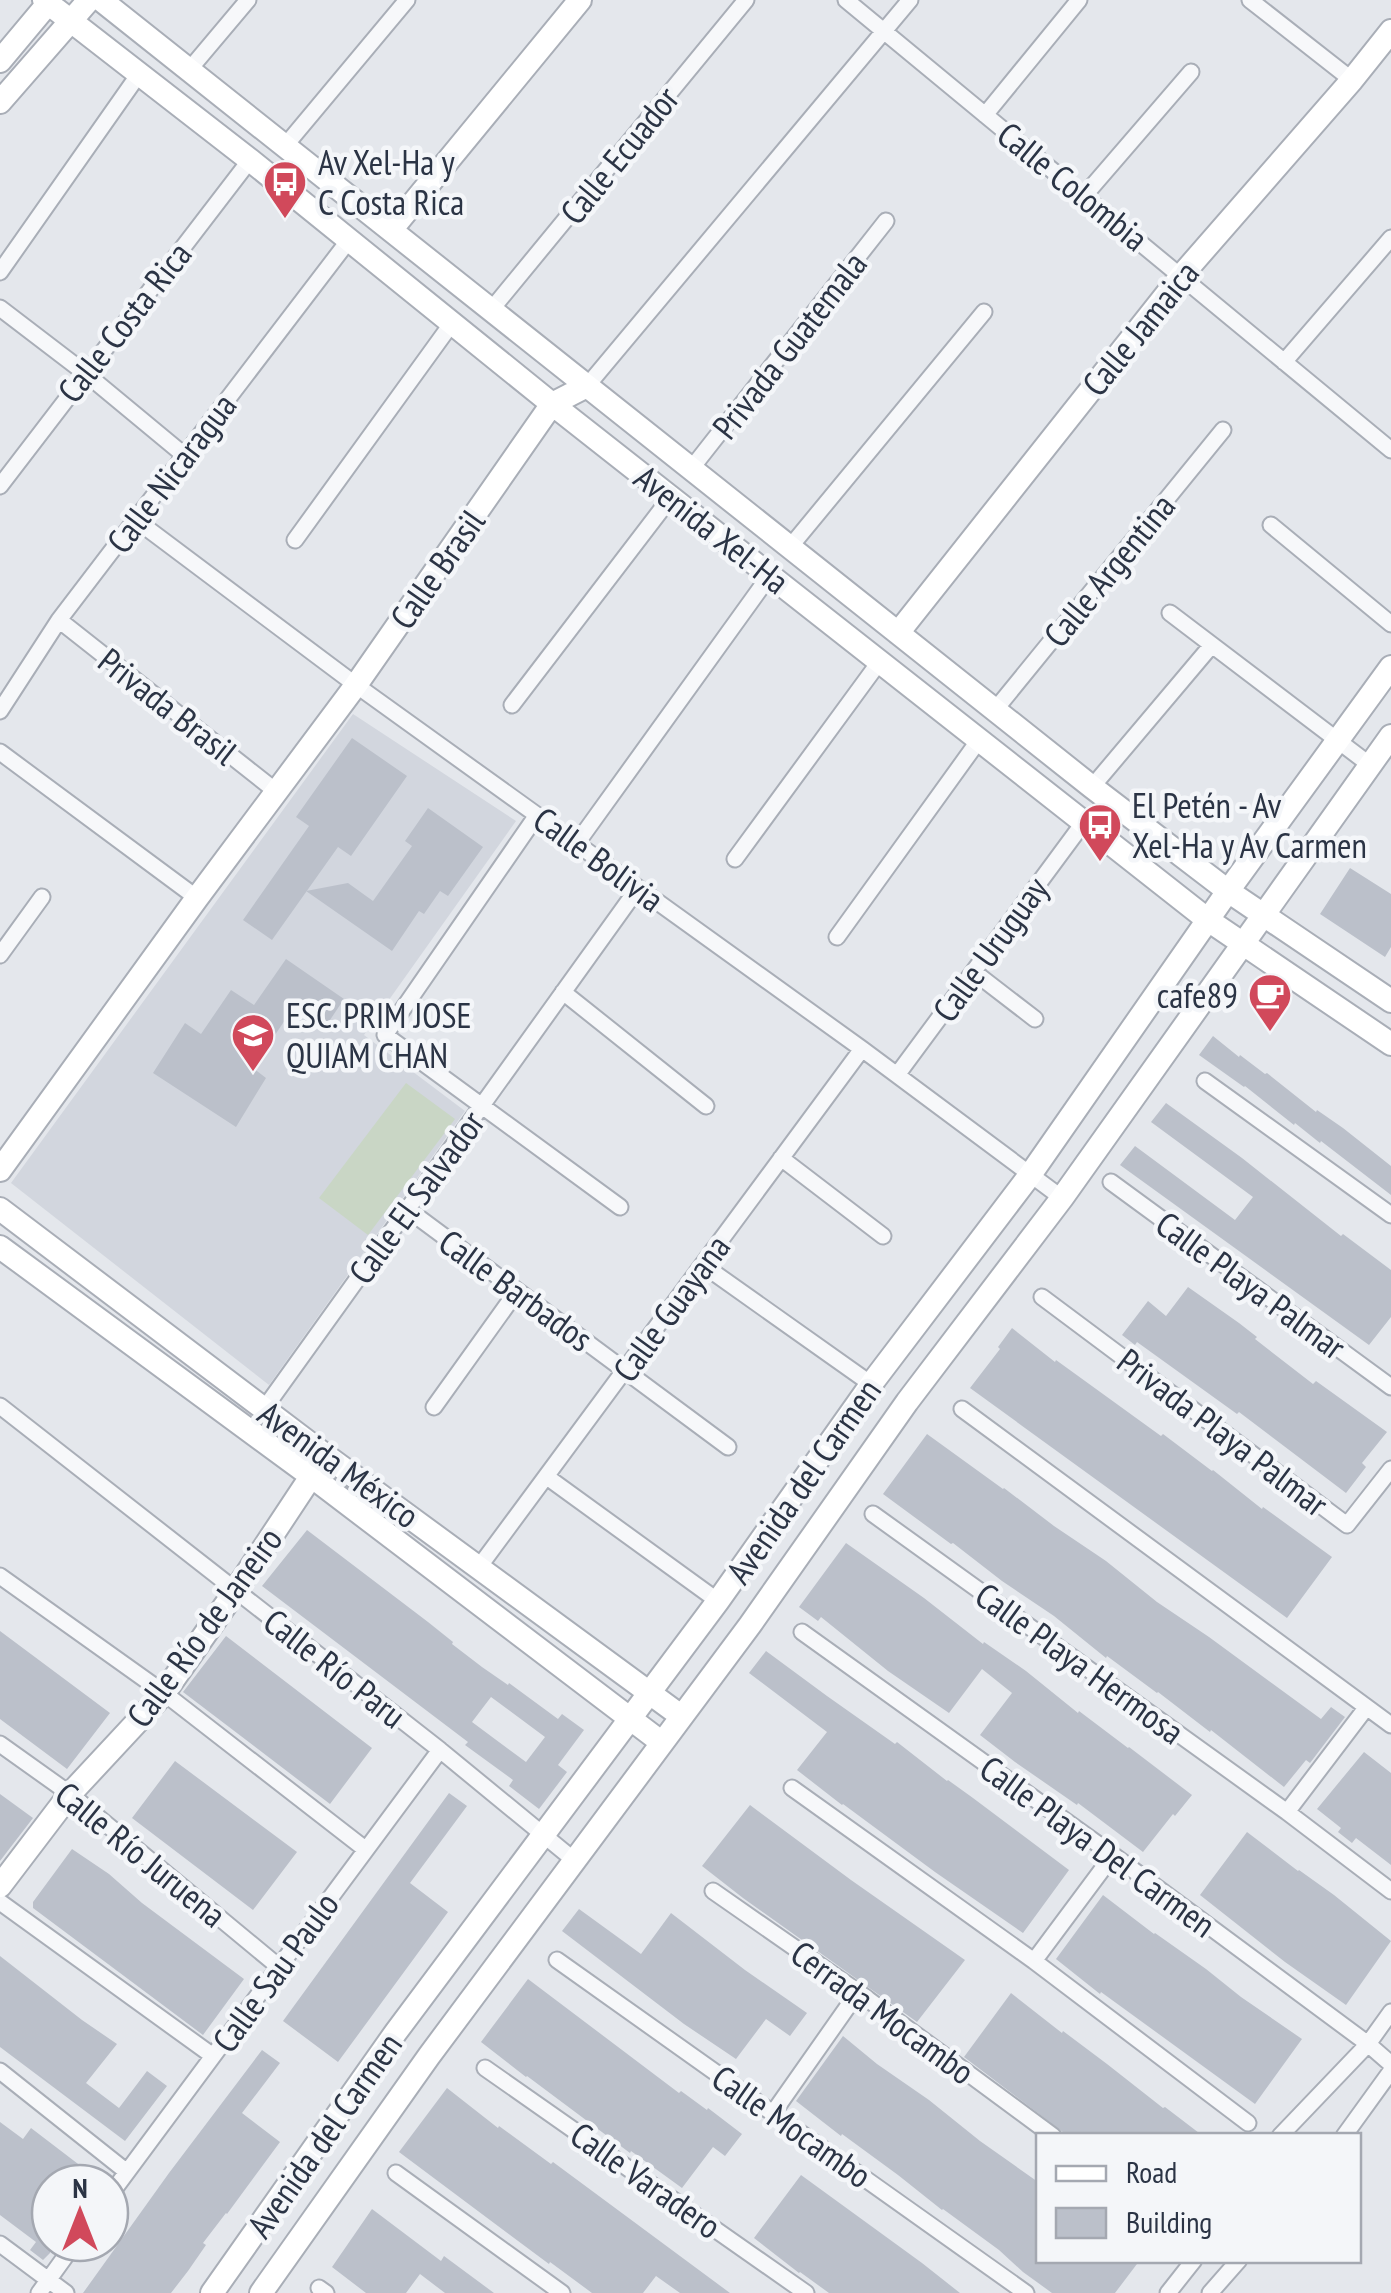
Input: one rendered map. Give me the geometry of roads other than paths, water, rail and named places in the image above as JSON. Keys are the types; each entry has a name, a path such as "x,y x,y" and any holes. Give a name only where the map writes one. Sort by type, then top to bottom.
{"street":[{"path":"0,102 89,0"},
{"name":"Avenida Xel-Ha","path":"100,0 1092,787 1228,891 1391,1001"},
{"path":"189,70 248,0"},
{"path":"285,146 407,0"},
{"path":"391,230 580,0"},
{"name":"Calle Ecuador","path":"491,310 746,0"},
{"name":"Calle Colombia","path":"846,0 1391,450"},
{"name":"Calle Brasil","path":"0,1170 356,685 552,404 587,386 910,0"},
{"path":"986,115 1079,0"},
{"path":"1250,0 1352,80"},
{"path":"0,61 48,1"},
{"name":"Avenida Xel-Ha","path":"48,1 1208,920 1391,1044"},
{"name":"Calle Jamaica","path":"898,633 1181,276 1391,31"},
{"path":"1084,196 1191,72"},
{"path":"0,272 140,74"},
{"name":"Calle Costa Rica","path":"0,486 250,160"},
{"name":"Privada Guatemala","path":"691,469 886,221"},
{"path":"1284,362 1391,238"},
{"name":"Calle Nicaragua","path":"0,711 6,688 349,240"},
{"path":"0,308 184,455"},
{"path":"790,547 984,312"},
{"path":"295,540 452,322"},
{"name":"Calle Argentina","path":"995,710 1223,430"},
{"path":"512,705 672,498"},
{"name":"Calle Bolivia","path":"136,520 356,685 1062,1198"},
{"path":"1271,525 1391,624"},
{"path":"577,844 770,576"},
{"path":"1170,613 1370,765"},
{"name":"Privada Brasil","path":"58,620 277,792"},
{"path":"1092,787 1212,646"},
{"path":"735,859 880,661"},
{"name":"Avenida del Carmen","path":"212,2293 396,2032 1030,1175 1228,891 1391,668"},
{"name":"Avenida del Carmen","path":"261,2293 429,2056 750,1624 907,1402 1062,1198 1391,736"},
{"path":"837,937 980,740"},
{"path":"0,752 197,898"},
{"path":"536,815 384,1035 620,1207"},
{"name":"Calle Uruguay","path":"897,1076 1084,822"},
{"name":"Calle El Salvador","path":"264,1409 638,888"},
{"path":"0,955 42,897"},
{"path":"974,972 1035,1019"},
{"path":"563,992 706,1106"},
{"name":"Calle Guayana","path":"479,1567 862,1050"},
{"path":"1205,1080 1391,1215"},
{"path":"782,1158 883,1236"},
{"name":"Calle Playa Palmar","path":"1111,1182 1391,1387"},
{"name":"Avenida México","path":"0,1210 681,1716"},
{"name":"Calle Barbados","path":"407,1210 728,1447"},
{"name":"Avenida México","path":"0,1247 312,1476 661,1742"},
{"path":"703,1264 872,1384"},
{"path":"434,1407 517,1291"},
{"name":"Privada Playa Palmar","path":"1042,1296 1347,1525 1391,1468"},
{"name":"Calle Río Paru","path":"0,1406 440,1750 574,1860"},
{"path":"962,1409 1391,1725"},
{"name":"Calle Río de Janeiro","path":"0,1886 70,1794 164,1693 325,1455"},
{"path":"547,1477 718,1601"},
{"name":"Calle Playa Hermosa","path":"873,1514 1391,1891"},
{"path":"0,1576 164,1693 365,1848"},
{"name":"Calle Playa Del Carmen","path":"802,1632 1113,1855 1391,2064"},
{"path":"1287,1812 1366,1708"},
{"name":"Calle Río Juruena","path":"0,1744 70,1794 279,1967"},
{"name":"Calle Sau Paulo","path":"130,2169 440,1750"},
{"path":"792,1788 1034,1961 1248,2123"},
{"path":"1034,1961 1113,1855"},
{"name":"Cerrada Mocambo","path":"712,1892 858,1992 1049,2133"},
{"path":"0,1902 213,2056"},
{"name":"Calle Mocambo","path":"557,1960 1026,2293"},
{"path":"773,2113 858,1992"},
{"path":"1283,2133 1368,2044 1391,2012"},
{"name":"Calle Varadero","path":"485,2068 799,2291"},
{"path":"0,2072 116,2163"},
{"path":"1346,2133 1391,2072"},
{"path":"396,2173 562,2293"},
{"path":"0,2244 44,2287 66,2293"},
{"path":"44,2287 61,2263"},
{"path":"1168,2293 1192,2263"},
{"path":"1210,2293 1232,2263"}],"place":[{"name":"Av Xel-Ha y C Costa Rica","path":"285,220"},
{"name":"El Petén - Av Xel-Ha y Av Carmen","path":"1100,863"},
{"name":"cafe89","path":"1270,1033"},
{"name":"ESC. PRIM JOSE QUIAM CHAN","path":"253,1073"}]}
